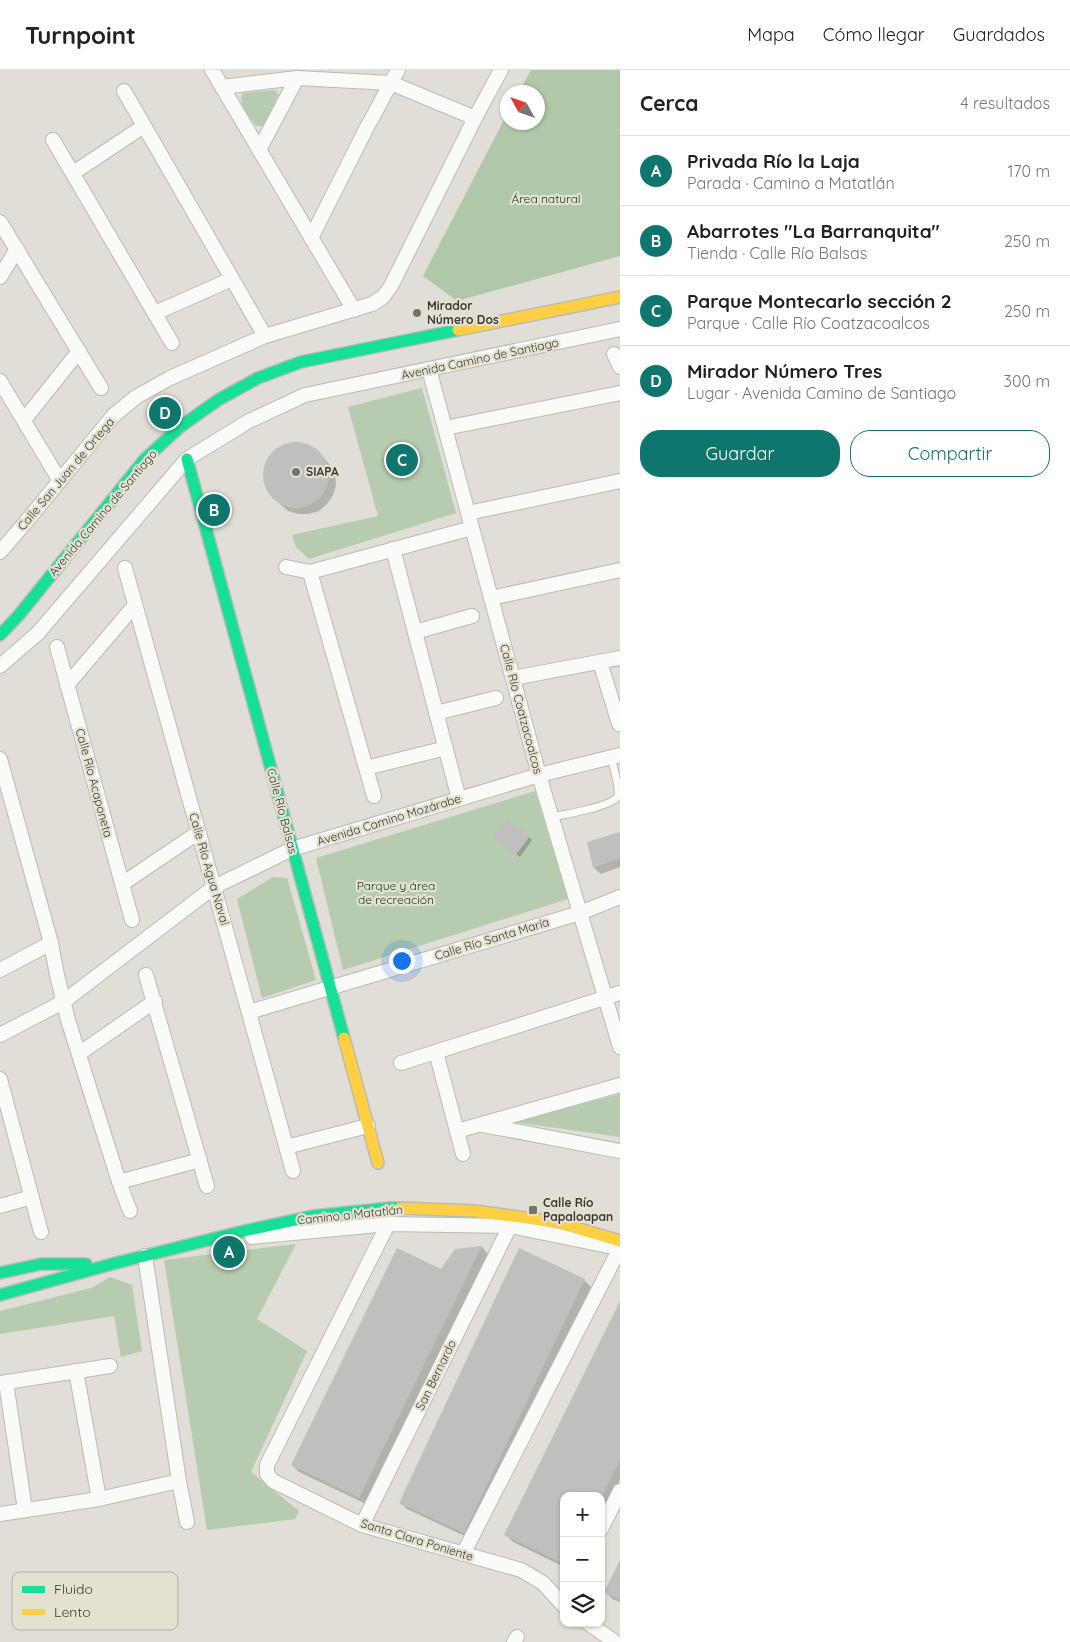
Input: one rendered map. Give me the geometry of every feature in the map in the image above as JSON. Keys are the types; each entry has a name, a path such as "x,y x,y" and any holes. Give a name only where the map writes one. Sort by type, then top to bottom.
{"street":[{"path":"212,70 354,310"},
{"path":"312,238 398,70"},
{"path":"222,88 297,78 391,82 474,118 501,70"},
{"path":"259,150 297,78"},
{"path":"124,91 265,336"},
{"name":"Calle San Juan de Ortega","path":"0,552 114,416 136,397 170,378 265,336 354,310 372,304 383,297 391,286 474,118"},
{"path":"73,173 144,126"},
{"path":"53,140 172,343"},
{"path":"0,222 101,388"},
{"path":"0,277 16,248"},
{"path":"156,313 232,279"},
{"name":"Avenida Camino de Santiago","path":"0,634 19,615 145,459 180,428 218,400 258,378 301,362 620,297"},
{"name":"Avenida Camino de Santiago","path":"0,666 38,633 187,459 249,421 305,396 620,329"},
{"path":"24,420 79,351"},
{"path":"614,354 620,368"},
{"name":"Calle Río Coatzacoalcos","path":"429,369 539,775 620,1047"},
{"path":"0,381 60,481"},
{"path":"445,428 620,393"},
{"name":"Calle Río Balsas","path":"187,459 378,1163"},
{"path":"468,513 620,481"},
{"path":"286,567 310,572 472,528"},
{"path":"392,550 459,799"},
{"name":"Calle Río Agua Naval","path":"125,568 293,1171"},
{"path":"491,598 620,570"},
{"path":"310,572 374,796"},
{"path":"67,685 135,605"},
{"path":"414,632 472,616"},
{"name":"Calle Río Acaponeta","path":"56,647 132,920"},
{"path":"513,678 620,658"},
{"path":"600,662 619,724"},
{"path":"436,714 496,698"},
{"path":"366,768 446,748"},
{"name":"Avenida Camino Mozárabe","path":"0,1035 64,1002 214,887 292,849 539,775 616,756"},
{"path":"0,759 51,944 64,1002 119,1182 130,1211"},
{"path":"122,884 199,832"},
{"name":"Calle Río Santa María","path":"248,1012 580,913 620,897"},
{"path":"0,970 51,944"},
{"path":"146,975 207,1186"},
{"path":"401,1063 620,993"},
{"path":"80,1053 155,1001"},
{"path":"436,1052 463,1154"},
{"path":"1,1084 41,1232"},
{"path":"457,1131 620,1085"},
{"path":"480,1124 620,1151"},
{"path":"286,1147 368,1126"},
{"path":"119,1182 200,1160"},
{"path":"0,1206 32,1197"},
{"name":"Camino a Matatlán","path":"0,1295 112,1264 313,1216 390,1208 474,1211 556,1222 620,1241"},
{"path":"209,1240 388,1224 510,1226 620,1248 463,1554"},
{"name":"Santa Clara Poniente","path":"388,1224 268,1464 267,1474 274,1481 362,1525 521,1570 543,1583 560,1602"},
{"name":"San Bernardo","path":"362,1525 510,1226"},
{"path":"145,1256 179,1481 187,1522"},
{"name":"Camino a Matatlán","path":"0,1273 41,1264 112,1264"},
{"path":"26,1510 3,1382 110,1366"},
{"path":"76,1371 99,1499"},
{"path":"0,1514 99,1499 179,1481"},
{"path":"605,1521 620,1491"},
{"path":"594,1627 615,1642"}],"lane":[{"path":"552,817 585,810 612,801 618,797 620,790 616,756"}],"green space":[{"name":"Área natural","path":"531,70 620,70 620,256 457,301 423,276 500,128 500,130 545,130 545,85 523,85"},
{"path":"274,90 278,96 263,126 256,126 242,105 241,97 243,93"},
{"path":"422,388 456,513 309,559 296,547 292,535 378,516 348,407"},
{"name":"Parque y área de recreación","path":"535,791 568,899 343,970 316,858"},
{"path":"273,877 287,878 316,980 262,998 237,899"},
{"path":"620,1094 620,1137 514,1122"},
{"path":"296,1244 257,1319 307,1351 251,1472 299,1511 295,1519 207,1530 164,1260"},
{"path":"110,1277 132,1285 142,1351 121,1357 114,1316 0,1334 0,1311 91,1288"}],"building":[{"name":"SIAPA","path":"290,442 302,442 314,447 324,457 329,469 327,488 314,503 302,508 290,508 278,503 268,493 263,481 263,469 268,457 278,447"},
{"path":"507,819 530,836 516,855 493,837"},
{"path":"620,832 620,858 593,868 587,842"},
{"path":"482,1246 359,1498 291,1465 397,1248 441,1269 455,1249"},
{"path":"519,1248 585,1279 464,1533 399,1503"},
{"path":"620,1301 620,1460 604,1492 560,1492 560,1562 504,1535"},
{"path":"620,1560 620,1600 605,1592"}],"traffic: fast":[{"path":"0,635 19,615 145,459 180,427 218,400 258,378 301,362 458,330"},
{"path":"187,459 344,1038"},
{"path":"0,1295 112,1264 244,1231 313,1216 400,1208"},
{"path":"0,1273 41,1264 86,1264"}],"traffic: slow":[{"path":"458,330 620,297"},
{"path":"344,1038 378,1163"},
{"path":"400,1208 474,1211 556,1222 620,1241"}],"place":[{"name":"Mirador Número Dos","path":"417,313"},
{"name":"Mirador Número Tres","path":"165,413"},
{"name":"Parque Montecarlo sección 2","path":"402,460"},
{"name":"SIAPA","path":"296,472"},
{"name":"Abarrotes \"La Barranquita\"","path":"214,510"},
{"name":"Calle Río Papaloapan","path":"533,1210"},
{"name":"Privada Río la Laja","path":"229,1252"}]}
